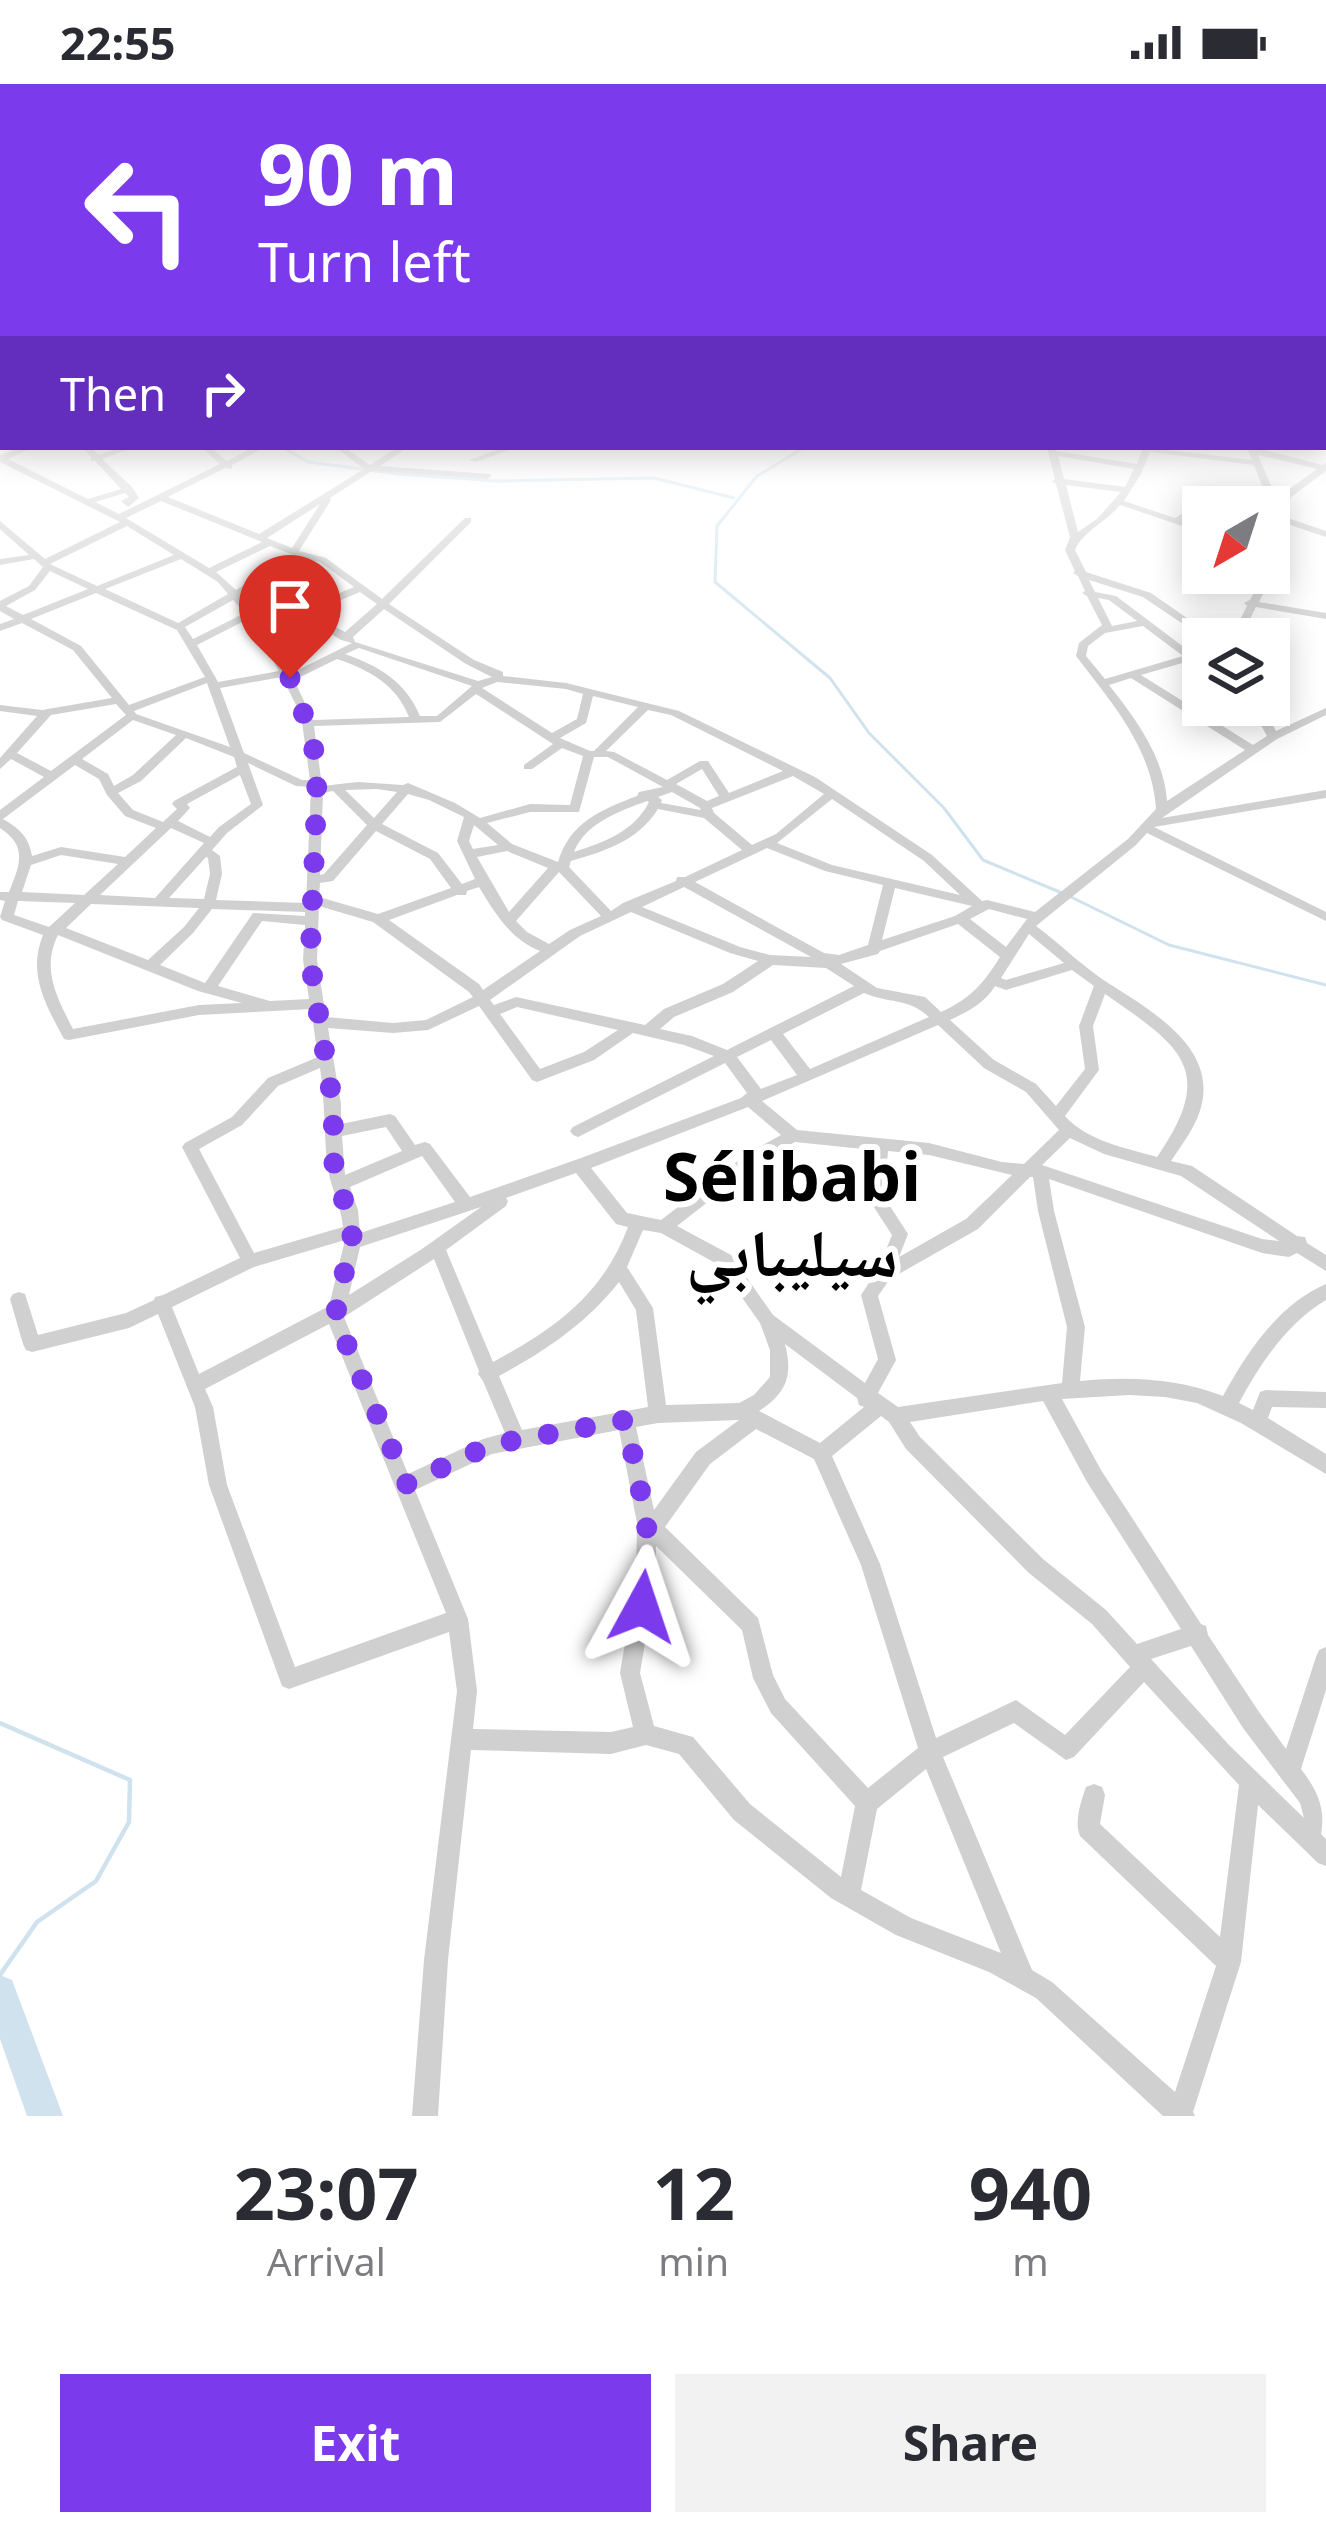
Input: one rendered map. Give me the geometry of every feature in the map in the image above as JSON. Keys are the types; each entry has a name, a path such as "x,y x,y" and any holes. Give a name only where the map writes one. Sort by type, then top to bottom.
{"street":[{"path":"56,486 127,517 233,595 258,621 308,723 316,787 310,909 314,1004 321,1022 340,1184 353,1236 335,1317 407,1484 458,1619 465,1739 436,1960 425,2116"},
{"path":"125,486 135,498 125,501 127,517"},
{"path":"0,562 44,564 186,486"},
{"path":"207,573 246,554 347,486"},
{"path":"1058,486 1075,537"},
{"path":"1093,486 1125,490"},
{"path":"1106,630 1069,543 1100,524 1128,486"},
{"path":"89,502 129,489"},
{"path":"160,497 323,560 470,662 500,674 497,679"},
{"path":"178,627 299,554 329,497"},
{"path":"1119,502 1182,523"},
{"path":"1177,521 1182,518"},
{"path":"0,708 45,714 126,708 211,682 288,675 337,655 468,520"},
{"path":"1290,522 1326,534"},
{"path":"0,524 44,564 178,627 211,682 257,805 207,847 158,901"},
{"path":"246,554 271,574 277,597 352,641 478,687 556,741 594,753 707,810 749,848"},
{"path":"0,628 182,555"},
{"path":"44,564 32,588 0,606 77,648 126,708 300,783 408,787 436,795 508,847 561,865 609,916"},
{"path":"1078,573 1147,595 1182,619"},
{"path":"306,611 359,589"},
{"path":"1088,593 1112,598 1182,647"},
{"path":"1244,618 1256,594"},
{"path":"1250,603 1326,616"},
{"path":"191,644 248,615"},
{"path":"1144,623 1106,630 1079,650 1148,754 1162,793 1162,810"},
{"path":"337,655 386,676 402,692 415,718"},
{"path":"1103,683 1182,660"},
{"path":"1131,674 1252,750"},
{"path":"308,723 440,719 478,687 497,679 590,692 675,712 830,795 928,858 980,905"},
{"path":"528,767 583,721 590,692"},
{"path":"575,809 594,753 645,706"},
{"path":"29,861 15,831 0,819 126,708"},
{"path":"19,1299 32,1344 91,1333 250,1261 508,1194 807,1077 938,1019 978,999 1032,922 1150,826 1162,810 1252,750 1326,712"},
{"path":"0,765 45,714"},
{"path":"583,721 612,735"},
{"path":"1268,726 1274,737"},
{"path":"111,792 137,778 185,734"},
{"path":"12,754 45,781"},
{"path":"73,759 104,777 129,813 167,825 207,847 214,856 219,878 215,902 150,966"},
{"path":"671,789 670,783 704,763 724,795"},
{"path":"242,769 178,804 184,808 54,931 40,954 39,971 69,1035 265,1004 314,1004"},
{"path":"707,810 724,795 791,772"},
{"path":"15,831 45,781"},
{"path":"335,787 374,825 439,862 461,892"},
{"path":"312,880 328,878 408,787"},
{"path":"561,865 572,838 593,822 671,789"},
{"path":"1150,826 1326,794"},
{"path":"487,1005 551,950 628,906 765,843 795,826 830,795"},
{"path":"649,800 707,810"},
{"path":"509,920 536,883 561,865 615,844 649,800"},
{"path":"474,819 530,808 575,809 593,822"},
{"path":"474,819 464,841 484,880 520,939 551,950"},
{"path":"1150,826 1326,917"},
{"path":"765,843 829,868 890,884 980,905 1001,904 1032,922 1074,965 1162,1027 1196,1072 1195,1111 1162,1163"},
{"path":"439,862 508,847"},
{"path":"124,861 61,851 29,861 6,897 7,917 265,1004"},
{"path":"6,897 215,902 377,919 484,880"},
{"path":"682,880 818,959"},
{"path":"873,951 890,884"},
{"path":"628,906 770,960 848,964 960,919 980,905"},
{"path":"209,988 258,916 310,909"},
{"path":"377,919 474,988 537,1076 589,1056 628,1030"},
{"path":"960,919 1006,954"},
{"path":"648,1031 669,1013 728,988 770,960"},
{"path":"848,964 864,987"},
{"path":"992,980 1006,985 1074,965"},
{"path":"884,1274 972,1224 1034,1171 1092,1070 1086,1026 1101,985"},
{"path":"578,1131 864,987 920,1000 988,1064 1031,1088 1063,1123 1109,1150 1186,1171 1326,1264"},
{"path":"321,1022 394,1028 428,1025 487,1005 516,1003 648,1031 728,1056 752,1096 793,1136"},
{"path":"774,1033 807,1077"},
{"path":"250,1261 190,1147 237,1121 273,1082 323,1060"},
{"path":"333,1132 390,1120 411,1153"},
{"path":"664,1227 753,1158 793,1136 881,1143 1034,1171 1262,1246 1289,1250 1299,1242"},
{"path":"880,1407 887,1360 869,1295 884,1274 900,1234 876,1198 881,1143"},
{"path":"340,1184 425,1148 467,1206"},
{"path":"580,1166 622,1219 664,1227 725,1260 767,1320 880,1407 1138,1661 1250,1781 1317,1827"},
{"path":"1034,1171 1076,1328 1068,1371 1072,1392"},
{"path":"196,1384 335,1317 437,1250 508,1194"},
{"path":"488,1374 579,1321 617,1265 637,1224"},
{"path":"437,1250 516,1438"},
{"path":"617,1265 644,1308 654,1346 658,1414"},
{"path":"1226,1407 1243,1376 1309,1299 1326,1291"},
{"path":"161,1302 196,1384 218,1485 289,1678 458,1619"},
{"path":"650,1526 704,1458 772,1389 782,1370 767,1320"},
{"path":"1243,1376 1266,1398 1326,1400"},
{"path":"821,1453 880,1407 1072,1392 1193,1394 1258,1422 1326,1465"},
{"path":"1049,1394 1094,1476 1251,1720 1290,1770 1326,1856"},
{"path":"1258,1422 1266,1398"},
{"path":"407,1484 516,1438 658,1414 747,1415 821,1453 870,1564 930,1752 1023,1978"},
{"path":"626,1420 650,1526 630,1672 646,1734"},
{"path":"650,1526 751,1625 764,1678 778,1706 867,1803"},
{"path":"849,1895 867,1803 930,1752 1016,1712 1066,1749 1138,1661 1199,1633"},
{"path":"1290,1770 1326,1657"},
{"path":"465,1739 594,1743 646,1734 685,1745 742,1812 849,1895 904,1927 1045,1990 1181,2115 1229,1962 1250,1781"},
{"path":"1094,1795 1088,1828 1229,1962"}],"waterway":[{"path":"685,486 734,498"},
{"path":"749,486 717,526 715,582 830,678 869,733 944,808 983,860 1062,893"},
{"path":"1071,897 1169,945 1326,985"},
{"path":"0,1723 130,1780 129,1822 96,1881 37,1922 0,1975"},
{"path":"0,1992 45,2116"}],"district":[{"name":"Sélibabi سيليبابي","path":"792,1212"}],"route":[{"path":"290,678 308,715 313,739 317,790 308,921 310,960 333,1104 334,1168 353,1231 346,1284 335,1317 407,1484 490,1445 626,1420 647,1523 642,1607"}]}
